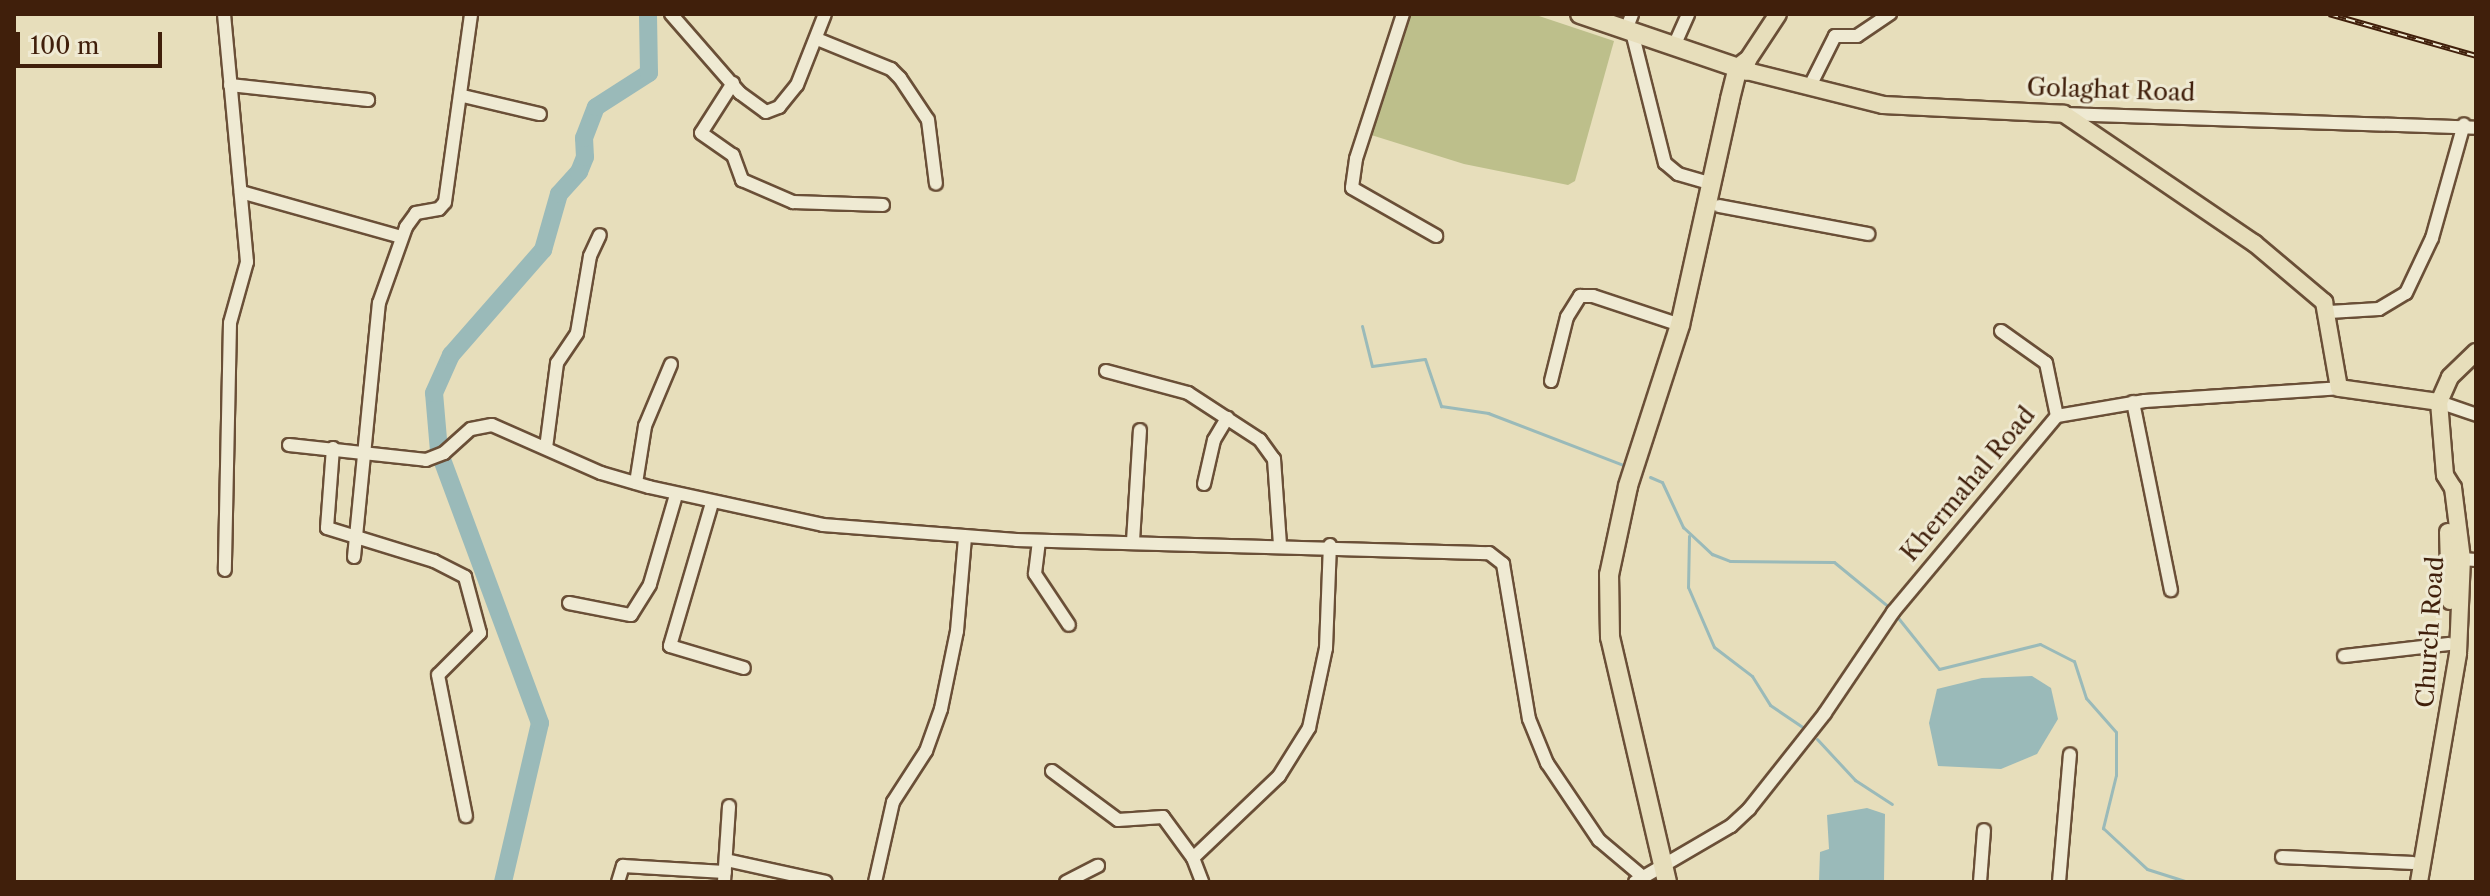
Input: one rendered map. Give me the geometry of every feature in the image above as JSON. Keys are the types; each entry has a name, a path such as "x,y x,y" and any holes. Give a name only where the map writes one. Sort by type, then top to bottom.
{"highway":[{"path":"1580,14 1630,25 1674,46 1744,66"},
{"path":"1676,882 1668,870 1616,666 1607,597 1628,486 1680,325 1744,66"},
{"path":"1668,870 1625,666 1616,600 1628,522 1693,316 1719,206 1744,66"}],"main road":[{"path":"1744,66 1778,14"},
{"name":"Golaghat Road","path":"1744,66 1883,105 2064,114"},
{"path":"2064,114 2254,243 2324,302 2329,312 2339,388"},
{"path":"2439,402 2450,377 2476,352"},
{"name":"Khermahal Road","path":"2339,388 2439,402"},
{"name":"Church Road","path":"2419,882 2458,653 2469,560 2453,488 2445,475 2439,402"},
{"path":"2410,882 2449,644 2445,475"}],"street":[{"path":"224,14 247,262 230,323 225,570"},
{"path":"354,557 371,339 401,237 416,213 439,209 445,202 463,96 471,14"},
{"path":"671,14 752,105 771,112 797,85 825,14"},
{"path":"1403,14 1356,159 1352,188 1436,236"},
{"path":"1674,46 1688,14"},
{"path":"1810,86 1835,36 1857,36 1890,14"},
{"path":"1630,25 1665,163 1678,174 1713,184"},
{"path":"817,39 891,69 900,78 928,120 936,184"},
{"path":"733,83 701,133 733,155 740,178 793,202 883,205"},
{"path":"230,85 368,100"},
{"path":"463,96 540,114"},
{"name":"Golaghat Road","path":"2064,114 2470,126"},
{"path":"2329,312 2379,309 2406,293 2432,238 2470,126"},
{"path":"241,192 401,237"},
{"path":"1719,206 1868,234"},
{"path":"546,448 557,363 577,333 588,260 600,235"},
{"path":"1551,381 1567,317 1580,296 1593,296 1680,325"},
{"path":"2001,331 2046,363 2057,416"},
{"path":"636,483 645,426 671,364"},
{"path":"1106,371 1178,389 1260,440 1274,459 1280,544"},
{"name":"Khermahal Road","path":"1639,880 1668,870 1749,809 1825,713 1893,612 2057,416 2133,402 2339,388"},
{"path":"2133,402 2171,590"},
{"path":"2439,402 2476,415"},
{"path":"1204,484 1214,440 1227,418"},
{"path":"289,445 364,450 429,460 444,453 480,424 502,427 546,448 676,495 823,525 965,538 1039,541 1330,545 1482,551 1500,559 1529,719 1547,763 1599,840 1639,880"},
{"path":"1133,541 1140,430"},
{"path":"333,448 327,527 462,574 481,628 438,675 466,816"},
{"path":"569,603 631,615 650,584 676,495"},
{"path":"712,503 670,648 744,668"},
{"path":"875,882 893,802 926,751 941,709 957,631 965,538"},
{"path":"1039,541 1035,574 1069,625"},
{"path":"1193,858 1279,776 1309,728 1326,648 1330,545"},
{"path":"2344,656 2449,644"},
{"path":"2059,882 2070,754"},
{"path":"1052,771 1118,820 1163,817 1193,858 1202,882"},
{"path":"725,871 729,806"},
{"path":"1980,882 1984,830"},
{"path":"2282,857 2413,863"},
{"path":"618,882 623,866 725,871 826,882"},
{"path":"1066,882 1098,866"}],"green space":[{"path":"1405,14 1533,14 1614,41 1575,181 1568,185 1464,164 1368,134"}],"water":[{"path":"2032,676 2051,688 2058,719 2037,754 2001,769 1938,766 1929,723 1937,689 1982,678"},
{"path":"1867,808 1885,814 1884,882 1819,882 1820,852 1829,849 1827,815"}],"waterway":[{"path":"503,882 540,723 439,451 434,393 451,355 543,250 559,194 579,172 585,157 584,138 596,107 649,73 648,14"},
{"path":"1362,326 1372,366 1425,359 1441,406 1488,413 1626,466"},
{"path":"1650,477 1662,482 1683,527 1712,554 1730,561 1834,562 1890,608"},
{"path":"1689,536 1688,587 1714,647 1752,676 1770,705 1804,728"},
{"path":"1895,614 1939,669 2040,644 2074,661 2086,698 2116,732 2116,775 2103,828 2147,869 2188,882"},
{"path":"1817,739 1855,780 1892,804"}],"railway":[{"path":"2329,14 2476,56"}]}
